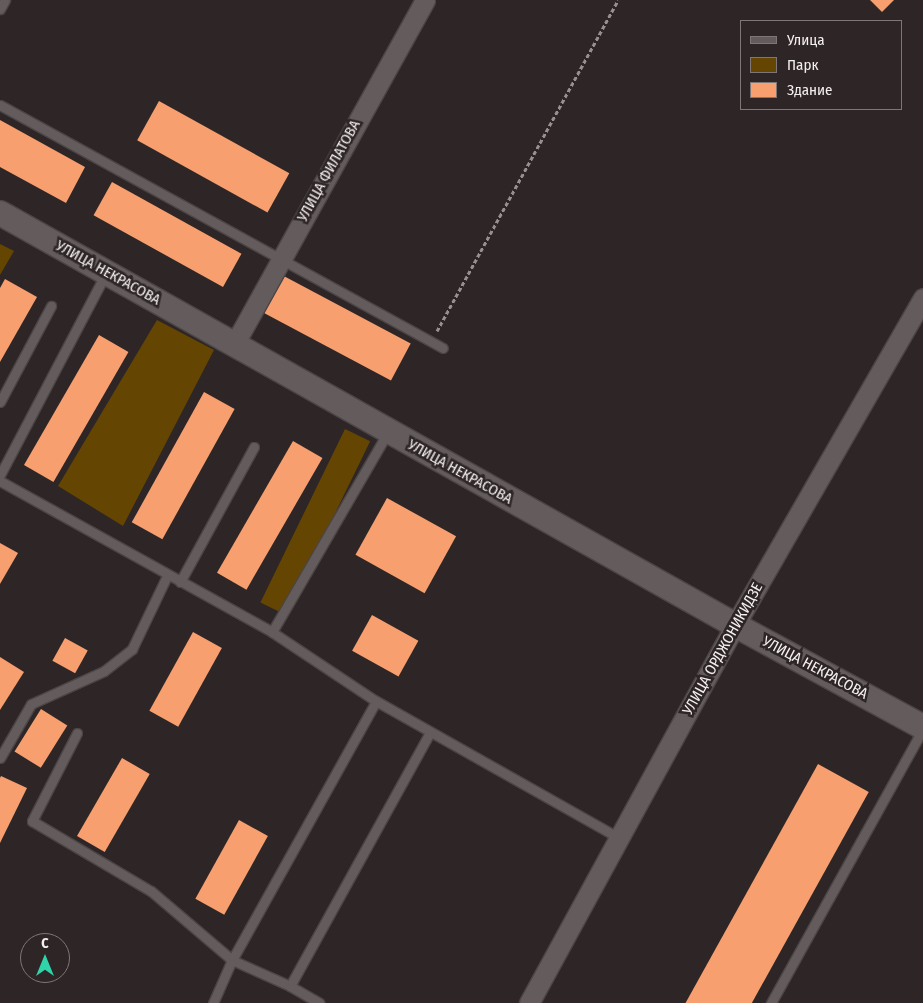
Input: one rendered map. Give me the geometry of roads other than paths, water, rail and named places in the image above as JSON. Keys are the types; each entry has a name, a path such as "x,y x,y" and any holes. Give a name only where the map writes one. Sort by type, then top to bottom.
{"street":[{"name":"УЛИЦА ФИЛАТОВА","path":"234,343 425,0"},
{"name":"УЛИЦА НЕКРАСОВА","path":"0,213 234,343 388,432 923,728"},
{"name":"УЛИЦА ОРДЖОНИКИДЗЕ","path":"528,1003 735,625 923,298"}],"lane":[{"path":"0,9 5,0"},
{"path":"0,105 104,164 280,258 442,348"},
{"path":"0,475 106,273"},
{"path":"0,402 51,306"},
{"path":"272,632 388,432"},
{"path":"180,582 254,447"},
{"path":"0,481 168,576 272,632 376,702 619,838"},
{"path":"0,758 30,704 104,671 132,649 168,576"},
{"path":"213,1003 232,960 376,702"},
{"path":"771,1003 923,728"},
{"path":"77,732 32,820 152,891 232,960 290,986 320,1003"},
{"path":"290,986 430,732"}]}
